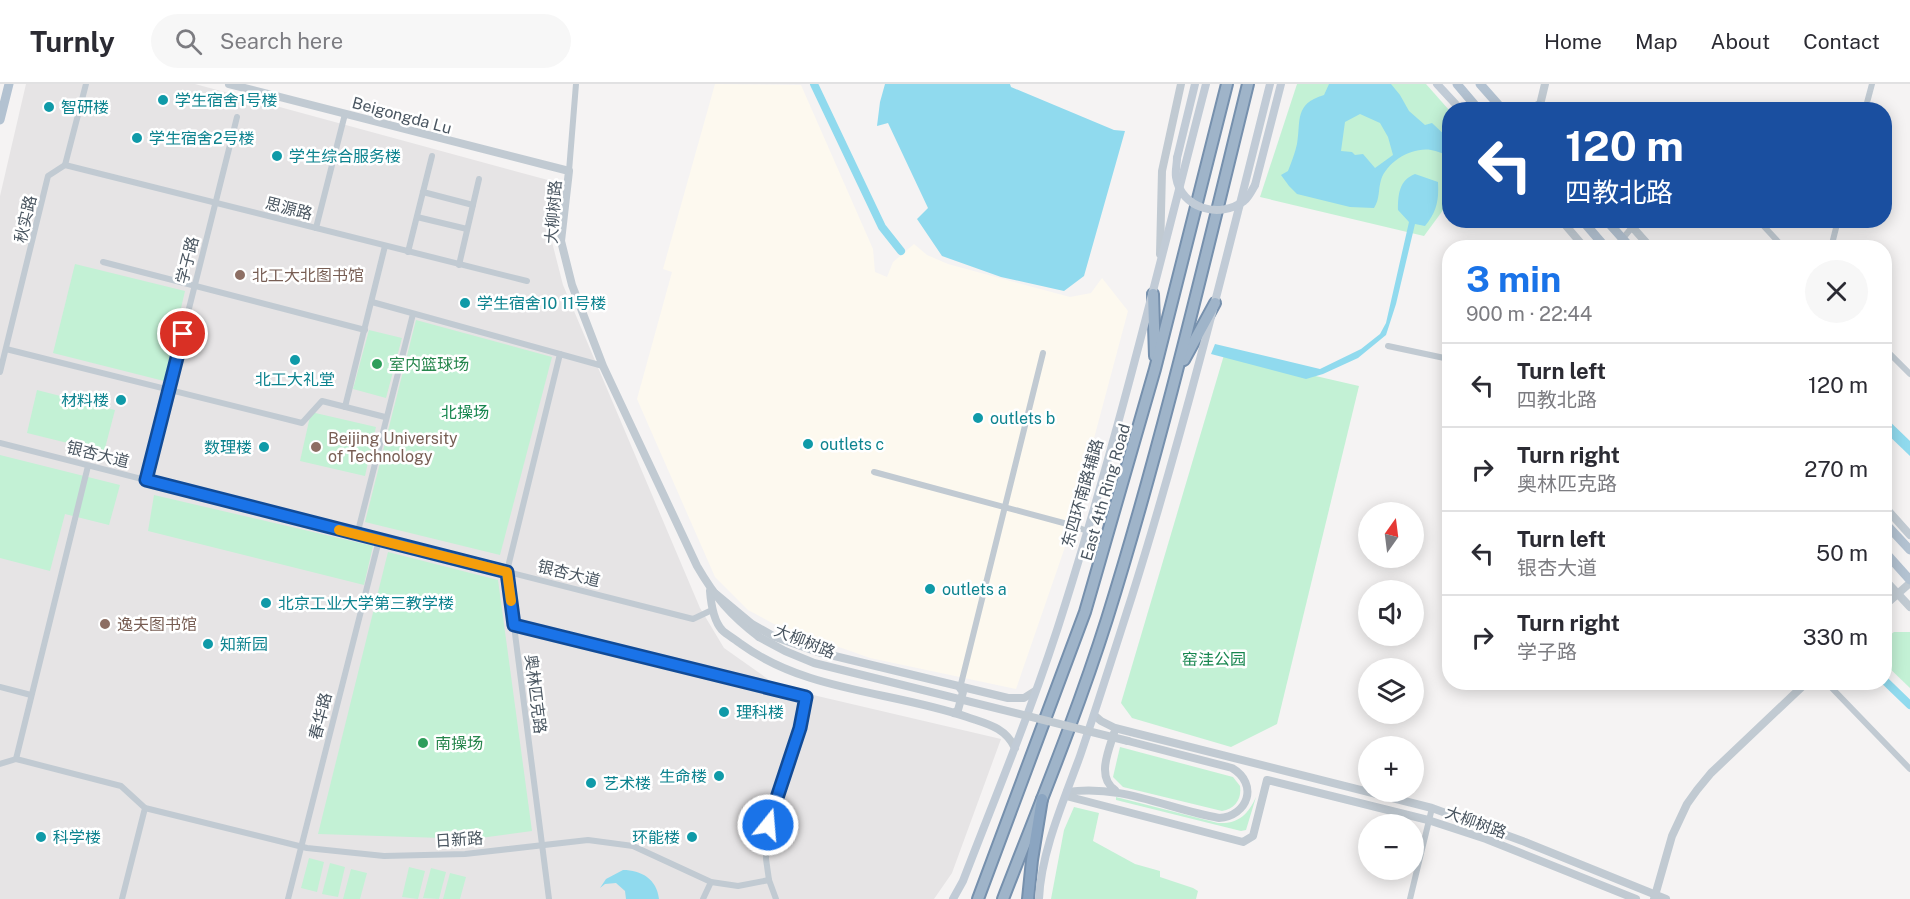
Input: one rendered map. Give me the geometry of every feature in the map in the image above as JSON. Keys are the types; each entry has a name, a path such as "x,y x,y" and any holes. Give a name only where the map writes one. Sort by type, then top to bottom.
{"highway":[{"name":"East 4th Ring Road","path":"978,899 1085,612 1155,369 1227,84"},
{"path":"1003,899 1073,718 1107,619 1176,374 1248,84"},
{"path":"1153,294 1155,369"},
{"path":"1176,374 1215,303"},
{"path":"1028,899 1042,799"}],"main road":[{"path":"0,120 9,84"},
{"path":"1195,84 1177,158 1176,177 1184,195 1197,207 1212,211 1230,208 1245,200 1255,185 1281,84"},
{"name":"东四环南路辅路","path":"953,899 963,881 1015,748 1065,606 1153,294 1206,84"},
{"path":"1039,899 1039,889 1052,835 1094,715 1159,510 1215,303 1270,84"},
{"path":"1437,84 1454,102"},
{"path":"1457,84 1472,102"},
{"path":"1480,84 1496,102"},
{"path":"1589,228 1599,240"},
{"path":"1613,228 1622,238"},
{"path":"1892,531 1910,550"},
{"path":"1892,560 1910,581"}],"street":[{"path":"65,165 86,84"},
{"name":"Beigongda Lu","path":"229,84 569,171"},
{"path":"569,171 576,84"},
{"path":"1160,262 1162,171 1181,84"},
{"path":"1540,102 1545,84"},
{"path":"1868,102 1872,84"},
{"path":"316,228 345,114"},
{"name":"学子路","path":"146,480 237,117"},
{"path":"408,252 432,156"},
{"name":"秋实路","path":"0,372 48,176 65,165"},
{"name":"思源路","path":"65,165 527,282"},
{"name":"大柳树路","path":"569,171 561,242 572,285 603,366 710,590 739,622 759,637 814,663 1232,768 1239,772 1247,784 1247,799 1232,815 1212,817 1116,791"},
{"path":"459,264 479,179"},
{"path":"423,192 473,205"},
{"path":"417,217 467,229"},
{"path":"1568,228 1578,240"},
{"path":"1622,238 1629,228"},
{"path":"1636,228 1645,240"},
{"path":"1765,228 1777,240"},
{"path":"345,408 385,246"},
{"path":"103,262 365,330"},
{"path":"372,302 603,366"},
{"path":"357,535 412,314"},
{"path":"1389,346 1442,357"},
{"path":"6,349 302,423 322,401 385,417"},
{"path":"954,713 958,710 963,692 960,688 1043,353"},
{"name":"奥林匹克路","path":"549,899 507,572 560,354"},
{"path":"1892,356 1910,374"},
{"name":"银杏大道","path":"0,443 693,619 712,610"},
{"path":"16,759 88,466"},
{"path":"874,472 1087,531"},
{"path":"1892,515 1910,535"},
{"name":"春华路","path":"288,899 379,540"},
{"path":"1892,599 1910,581"},
{"path":"1892,587 1910,607"},
{"path":"710,590 712,610 721,629 762,659 814,680 954,713 999,728 1010,737 1015,748"},
{"path":"710,590 731,604 752,624 775,638 818,652 1008,698 1024,698 1035,692"},
{"path":"514,625 806,697 800,728 768,825 765,859 776,899"},
{"path":"0,687 31,695"},
{"path":"1655,896 1672,836 1687,804 1711,772 1798,690"},
{"path":"1834,690 1910,770"},
{"name":"大柳树路","path":"1094,715 1115,728 1432,808 1471,821 1666,899"},
{"path":"1115,728 1105,764 1105,773 1110,787 1116,791"},
{"path":"0,764 16,759 121,786 145,808 122,899"},
{"path":"1066,794 1242,842 1253,836 1269,768"},
{"name":"大柳树路","path":"1267,780 1428,820 1486,839 1636,899"},
{"path":"1066,794 1084,789 1116,791"},
{"name":"日新路","path":"145,808 301,846 384,856 465,854 588,840 633,846 711,882 738,886 769,880"},
{"path":"1410,899 1432,808"},
{"path":"703,899 711,882"}],"shaded area":[{"name":"Beijing University of Technology","path":"26,84 195,84 559,183 552,242 563,285 700,608 724,648 779,687 1001,739 952,873 934,899 0,899 0,196"},
{"path":"715,84 801,85 873,249 875,272 887,277 893,262 914,244 927,255 948,264 1070,297 1091,293 1102,278 1128,311 1065,547 1016,689 870,658 774,624 748,610 715,577 637,399 672,272 663,269"}],"green space":[{"path":"1297,84 1426,84 1442,102 1442,212 1424,236 1260,197"},
{"path":"75,264 185,291 164,381 53,353"},
{"name":"北操场","path":"416,320 552,357 500,555 365,522"},
{"name":"室内篮球场","path":"369,330 402,338 386,398 353,389"},
{"name":"窑洼公园","path":"1224,355 1359,386 1277,724 1231,747 1132,718 1121,703"},
{"path":"37,390 115,410 104,452 27,433"},
{"path":"311,412 376,427 365,476 300,461"},
{"path":"0,455 120,485 109,525 65,514 50,571 0,558"},
{"path":"154,495 373,546 364,585 148,531"},
{"path":"388,552 498,580 532,831 473,839 318,834"},
{"path":"1910,632 1910,688 1892,671 1892,633"},
{"path":"1120,747 1233,777 1240,786 1239,799 1234,806 1222,811 1123,787 1113,777"},
{"path":"1116,797 1225,823 1242,817 1250,809 1256,797 1246,830 1241,831 1116,800"},
{"path":"1074,807 1099,813 1093,841 1135,864 1160,871 1160,877 1193,888 1198,891 1196,899 1051,899 1064,830"},
{"path":"309,858 324,862 317,892 301,888"},
{"path":"330,863 345,867 338,897 322,894"},
{"path":"409,867 425,871 418,899 402,897"},
{"path":"431,868 446,872 439,899 423,898"},
{"path":"351,869 367,873 360,899 343,899"},
{"path":"450,873 466,877 460,899 443,899"}],"water":[{"path":"885,84 1010,84 1011,87 1114,130 1125,131 1084,276 1064,291 1001,277 942,256 917,219 928,208 888,123 877,126"},
{"path":"1329,84 1391,84 1409,111 1425,125 1432,123 1442,132 1442,153 1433,150 1416,151 1394,162 1384,173 1374,208 1350,207 1297,194 1281,175 1288,171 1294,154 1303,108 1314,99 1324,95","holes":["1360,114 1380,123 1388,137 1393,155 1375,168 1363,154 1355,155 1352,152 1341,151 1345,122"]},
{"path":"1415,174 1438,182 1437,200 1435,211 1425,226 1415,224 1396,304 1386,335 1358,358 1306,379 1211,354 1215,344 1320,369 1361,349 1380,334 1386,323 1409,222 1398,210 1399,194 1406,180"},
{"path":"1892,424 1910,441 1910,456 1892,439"},
{"path":"623,870 630,870 647,877 655,886 659,899 626,899 625,891 616,883 605,884 600,888 606,879"}],"waterway":[{"path":"814,84 882,227 901,251"},
{"path":"1892,688 1910,705"}],"slow traffic":[{"path":"339,530 507,572 511,601"}],"place":[{"name":"学生宿舍1号楼","path":"163,100"},
{"name":"智研楼","path":"49,107"},
{"name":"学生宿舍2号楼","path":"137,138"},
{"name":"学生综合服务楼","path":"277,156"},
{"name":"北工大北图书馆","path":"240,275"},
{"name":"学生宿舍10 11号楼","path":"465,303"},
{"name":"北工大礼堂","path":"295,360"},
{"name":"室内篮球场","path":"377,364"},
{"name":"材料楼","path":"121,400"},
{"name":"outlets b","path":"978,418"},
{"name":"outlets c","path":"808,444"},
{"name":"数理楼","path":"264,447"},
{"name":"Beijing University of Technology","path":"316,447"},
{"name":"outlets a","path":"930,589"},
{"name":"北京工业大学第三教学楼","path":"266,603"},
{"name":"逸夫图书馆","path":"105,624"},
{"name":"知新园","path":"208,644"},
{"name":"理科楼","path":"724,712"},
{"name":"南操场","path":"423,743"},
{"name":"生命楼","path":"719,776"},
{"name":"艺术楼","path":"591,783"},
{"name":"科学楼","path":"41,837"},
{"name":"环能楼","path":"692,837"}],"route":[{"path":"183,334 146,480 507,572 514,625 806,697 800,728 768,825"}]}
